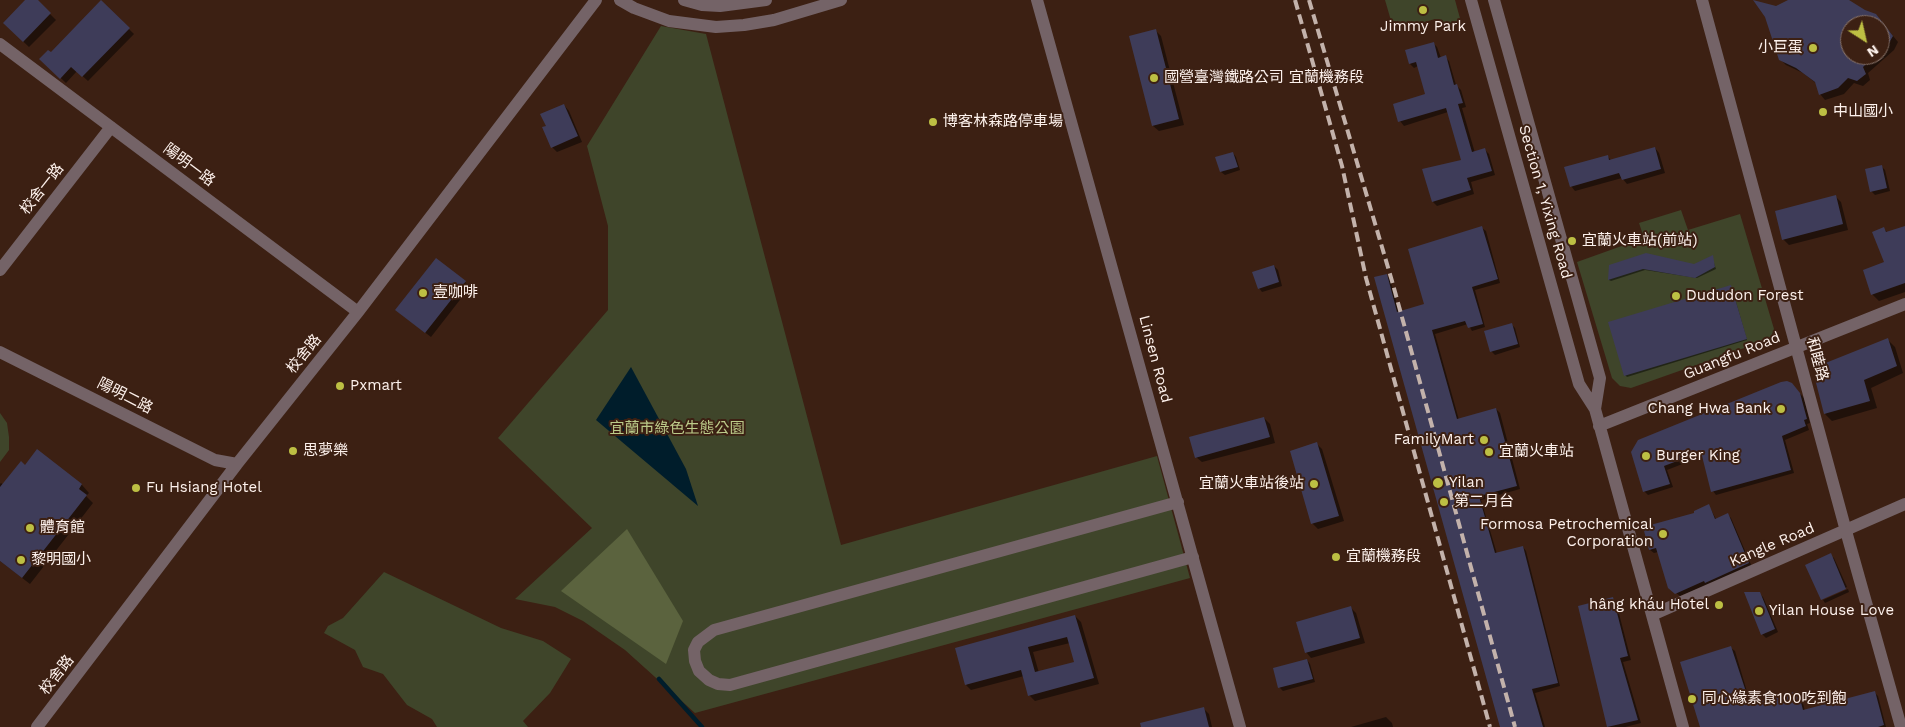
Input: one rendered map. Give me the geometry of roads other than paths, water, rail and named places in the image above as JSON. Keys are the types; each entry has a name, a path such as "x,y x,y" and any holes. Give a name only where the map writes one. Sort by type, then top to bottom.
{"street":[{"name":"校舍路","path":"38,727 237,464 358,312 596,0"},
{"path":"620,0 634,8 669,21 716,27 774,20 841,0"},
{"path":"684,0 702,5 720,6 766,0"},
{"name":"Linsen Road","path":"1037,0 1240,727"},
{"name":"Section 1, Yixing Road","path":"1472,0 1579,384 1595,409 1684,727"},
{"name":"Section 1, Yixing Road","path":"1494,0 1600,378 1595,409"},
{"name":"和睦路","path":"1702,0 1901,727"},
{"name":"陽明一路","path":"0,44 358,312"},
{"name":"校舍一路","path":"0,270 110,127"},
{"name":"Guangfu Road","path":"1599,426 1905,304"},
{"name":"陽明二路","path":"0,352 215,460 237,464"},
{"path":"1178,502 714,630 698,642 694,650 695,661 699,671 709,680 718,684 730,685 1193,557"},
{"name":"Kangle Road","path":"1652,615 1905,504"}],"water":[{"path":"631,367 686,469 698,506 596,420"}],"waterway":[{"path":"659,679 702,727"}],"railway":[{"path":"1295,0 1342,166 1366,278 1490,727"},
{"path":"1309,0 1392,281 1515,727"}],"place":[{"name":"Jimmy Park","path":"1423,10"},
{"name":"小巨蛋","path":"1813,48"},
{"name":"國營臺灣鐵路公司 宜蘭機務段","path":"1154,78"},
{"name":"中山國小","path":"1823,112"},
{"name":"博客林森路停車場","path":"933,122"},
{"name":"宜蘭火車站(前站)","path":"1572,241"},
{"name":"壹咖啡","path":"423,293"},
{"name":"Dududon Forest","path":"1676,296"},
{"name":"Pxmart","path":"340,386"},
{"name":"Chang Hwa Bank","path":"1781,409"},
{"name":"FamilyMart","path":"1484,440"},
{"name":"思夢樂","path":"293,451"},
{"name":"宜蘭火車站","path":"1489,452"},
{"name":"Burger King","path":"1646,456"},
{"name":"Yilan","path":"1438,483"},
{"name":"宜蘭火車站後站","path":"1314,484"},
{"name":"Fu Hsiang Hotel","path":"136,488"},
{"name":"第二月台","path":"1444,502"},
{"name":"體育館","path":"30,528"},
{"name":"Formosa Petrochemical Corporation","path":"1663,534"},
{"name":"宜蘭機務段","path":"1336,557"},
{"name":"黎明國小","path":"21,560"},
{"name":"hâng kháu Hotel","path":"1719,605"},
{"name":"Yilan House Love","path":"1759,611"},
{"name":"同心緣素食100吃到飽","path":"1692,699"}],"park label":[{"name":"宜蘭市綠色生態公園","path":"677,429"}]}
